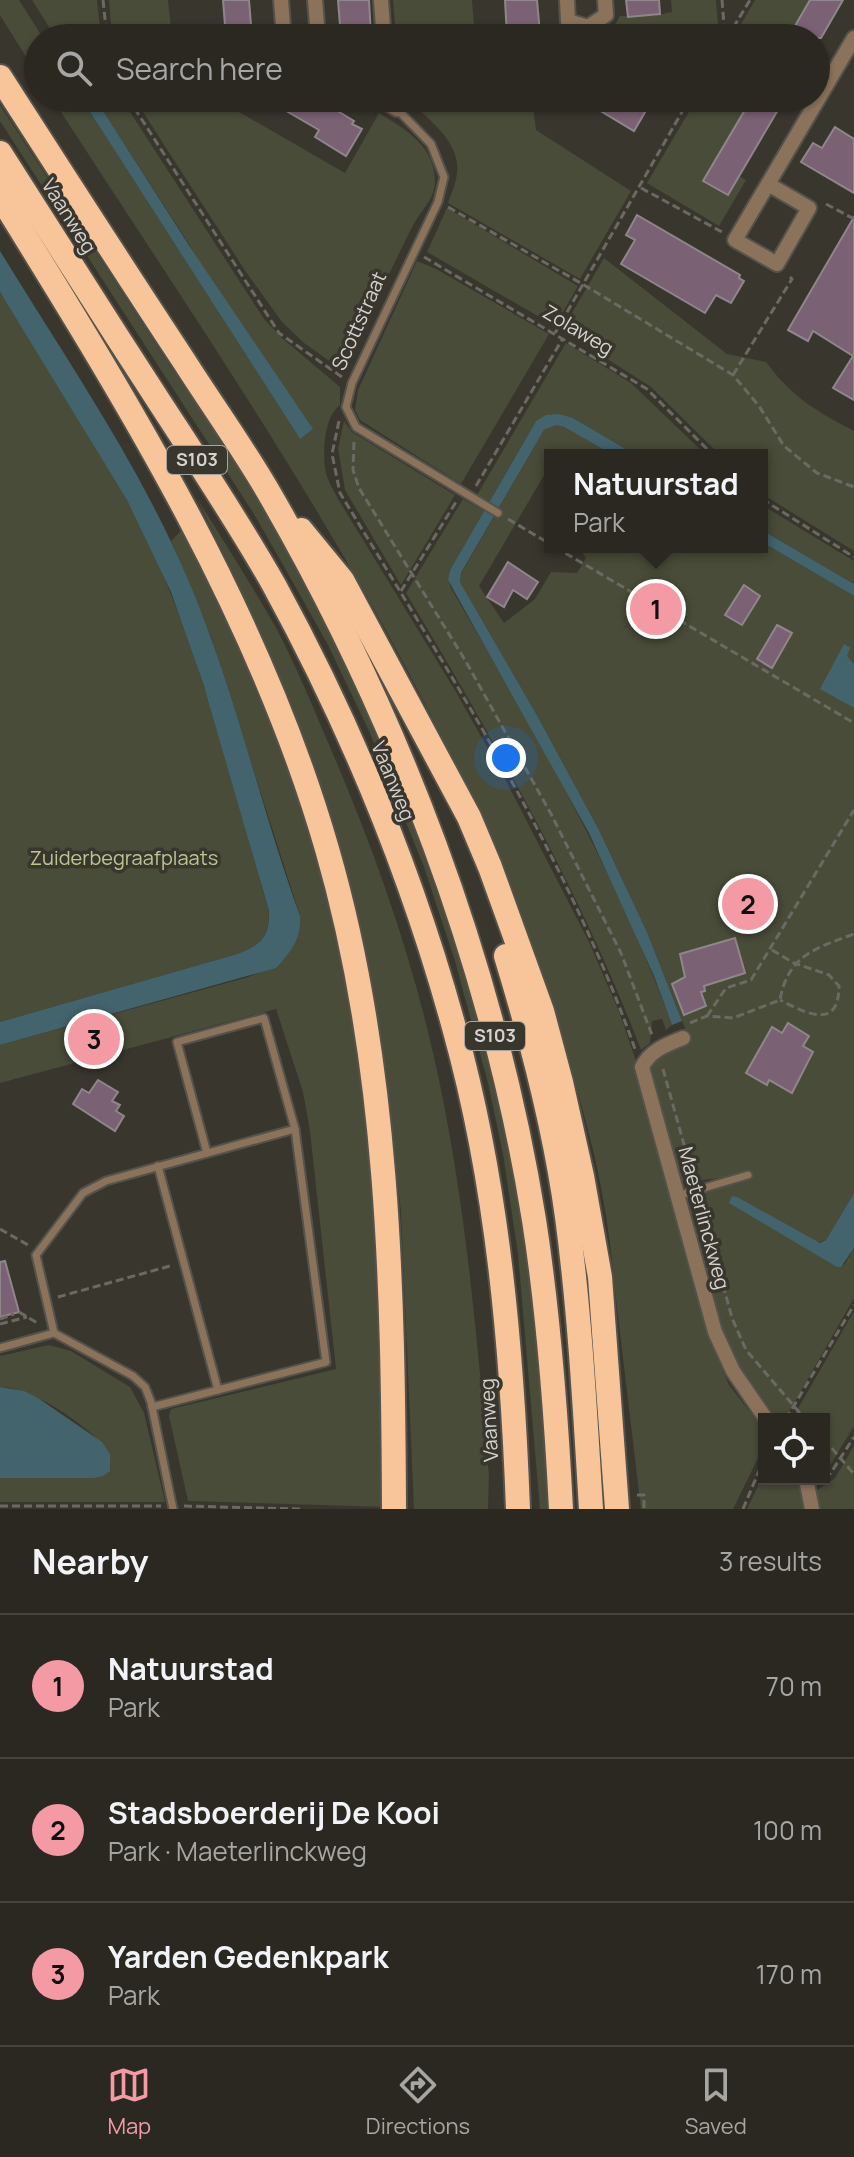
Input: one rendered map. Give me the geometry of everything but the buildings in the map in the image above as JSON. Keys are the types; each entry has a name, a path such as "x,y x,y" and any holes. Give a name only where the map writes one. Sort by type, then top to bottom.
{"highway":[{"name":"Vaanweg","path":"0,77 269,491"},
{"name":"Vaanweg","path":"0,153 273,583 369,781 426,935 456,1033 490,1201 503,1293 514,1396 518,1509"},
{"name":"S103","path":"0,186 2,199 141,429 225,584 273,693 327,849 354,962 372,1065 378,1123 393,1342 394,1509"},
{"name":"S103","path":"269,491 342,580 469,817 542,1011 582,1176 600,1277 617,1509"},
{"name":"S103","path":"269,491 393,739 431,834 492,1021 516,1125 547,1311 561,1509"},
{"name":"S103","path":"400,688 495,920 536,1061 558,1161 569,1230 581,1331 591,1509"}],"street":[{"path":"281,0 283,24"},
{"path":"315,0 317,24"},
{"path":"381,0 383,24"},
{"path":"567,0 568,21 578,24"},
{"path":"592,24 606,15 605,0"},
{"path":"830,79 854,38"},
{"path":"768,184 809,208 777,264 735,240 810,112"},
{"path":"642,1067 648,1056 657,1049 683,1038"},
{"name":"Maeterlinckweg","path":"642,1067 715,1332 733,1371 762,1413"},
{"path":"807,1485 812,1509"}],"lane":[{"name":"Scottstraat","path":"346,407 352,383 438,202 444,177 431,144 400,112"},
{"path":"346,407 356,427 498,513"},
{"path":"152,1407 326,1362 295,1129 264,1018 177,1042 207,1153"},
{"path":"54,1333 36,1261 38,1251 89,1188 295,1129"},
{"path":"158,1166 218,1390"},
{"path":"676,1196 748,1175"},
{"path":"0,1348 54,1333 140,1381 149,1395 173,1507"}],"path":[{"path":"103,0 106,24"},
{"path":"722,0 725,24"},
{"path":"735,24 750,0"},
{"path":"137,112 279,333 352,383"},
{"path":"555,333 681,112"},
{"path":"640,188 735,240"},
{"path":"438,202 733,375 759,406 784,446 817,473 854,487"},
{"name":"Zolaweg","path":"413,250 647,389 707,449"},
{"path":"733,375 792,279 777,264"},
{"path":"470,497 563,338"},
{"path":"346,407 339,419 332,454 340,493 470,707 523,803 619,1002 642,1067"},
{"path":"356,427 352,452 353,470 359,488 465,660 551,814 621,953 657,1049 732,1318 746,1350 799,1413"},
{"path":"400,592 462,491"},
{"path":"768,504 854,557"},
{"path":"498,513 544,540"},
{"path":"565,553 854,723"},
{"path":"771,950 794,963 829,975 839,986 839,998 830,1012 820,1016 808,1014 780,1000 733,1018 707,1016 726,988 751,980 854,810"},
{"path":"780,1000 783,983 794,963 817,947 854,934"},
{"path":"0,1229 38,1251"},
{"path":"47,1300 184,1262"},
{"path":"790,1413 854,1305"},
{"path":"16,1313 27,1317 0,1322 16,1313"},
{"path":"830,1474 854,1437"},
{"path":"830,1445 854,1474"},
{"path":"743,1509 758,1473"},
{"path":"644,1502 644,1509"},
{"path":"0,1506 300,1509"}],"green space":[{"path":"0,0 19,0 34,24 24,24 24,54 0,15"},
{"path":"32,0 97,0 100,24 47,24"},
{"path":"109,0 168,0 171,24 111,24"},
{"path":"393,0 472,0 474,24 395,24"},
{"path":"671,0 716,0 718,24 615,24 620,16 653,16 672,12"},
{"path":"755,0 810,0 796,24 741,24"},
{"path":"0,105 255,490 332,632 400,788 464,969 504,1125 535,1305 554,1509 540,1509 518,1254 503,1154 488,1083 455,961 424,867 369,731 328,645 254,514 0,121"},
{"path":"61,112 90,112 300,439 190,246 104,112 130,112 264,319 340,387 340,405 331,417 326,434 324,461 328,480 505,779 589,942 620,1014 644,1085 715,1352 729,1385 758,1422 758,1458 733,1509 641,1509 601,1185 576,1085 534,951 481,821 420,695 353,572 281,452"},
{"path":"143,112 239,112 345,173 379,113 408,132 424,148 434,169 433,192 406,239 345,372 304,343 282,322 246,272"},
{"path":"421,112 534,112 536,130 631,191 580,279 448,203 455,185 457,161 448,140"},
{"path":"689,112 749,112 728,195 739,176 746,180 719,226 647,183"},
{"path":"447,208 578,286 555,326 427,252"},
{"path":"604,258 727,354 766,362 785,385 806,402 854,431 854,551 768,498 768,449 714,449 651,387 562,330"},
{"path":"417,261 549,334 461,484 360,420 355,410 358,390"},
{"name":"Zuiderbegraafplaats","path":"0,292 101,453 154,554 204,685 269,912 262,939 237,954 0,1022"},
{"path":"566,343 631,383 700,449 626,449 573,418 536,421 489,502 477,495"},
{"path":"344,421 352,432 455,495 401,585 345,490 338,449"},
{"path":"556,425 602,449 544,449 544,475 479,586 504,623 535,599 551,572 577,573 586,558 583,553 768,553 768,546 854,596 854,1193 826,1240 816,1243 844,1265 854,1248 854,1298 788,1413 767,1413 730,1354 687,1213 698,1198 729,1184 727,1177 679,1183 650,1069 662,1052 690,1041 647,932 599,830 460,582 461,574 544,430"},
{"path":"196,497 266,610 297,671 361,823 414,977 445,1109 462,1213 489,1476 488,1509 414,1509 401,1212 384,1059 366,970 288,701 239,585"},
{"path":"463,499 484,511 450,570 448,580 571,802 650,968 672,1025 666,1030 662,1019 652,1021 650,1043 641,1050 591,931 534,816 406,593"},
{"path":"768,509 854,561 854,584 768,534"},
{"path":"185,527 260,685 307,818 339,944 363,1083 379,1224 386,1507 188,1501 169,1416 171,1409 336,1369 310,1131 303,1092 276,1009 0,1083 0,1045 245,978 279,963 294,942 300,916 211,637 171,541"},
{"path":"854,1311 854,1426 830,1465 830,1413 795,1413"},
{"path":"49,1345 71,1351 130,1387 144,1413 165,1502 0,1502 0,1478 103,1476 110,1454 90,1433 61,1411 28,1394 0,1387 0,1356"},
{"path":"854,1446 854,1509 817,1509 816,1491 830,1485"},
{"path":"759,1485 798,1485 803,1498 803,1509 747,1509"}],"water":[{"path":"90,112 104,112 190,247 313,429 300,439"},
{"path":"0,251 101,413 170,539 220,664 300,916 294,944 276,968 0,1045 0,1022 245,951 265,934 269,911 203,683 171,592 127,500 0,292"},
{"path":"559,414 573,418 626,449 602,449 556,425 544,430 461,573 460,582 599,830 647,932 682,1021 672,1025 654,976 589,833 448,580 450,570 536,421 546,415"},
{"path":"768,534 854,584 854,596 768,546"},
{"path":"844,644 850,648 847,656 854,664 854,708 820,689"},
{"path":"854,1193 854,1248 841,1267 729,1203 732,1196 737,1197 820,1243 826,1240"},
{"path":"0,1387 24,1391 38,1398 102,1442 110,1454 110,1471 94,1478 0,1478"}],"place":[{"name":"Natuurstad","path":"656,609"},
{"name":"Stadsboerderij De Kooi","path":"748,904"},
{"name":"Yarden Gedenkpark","path":"94,1039"}]}
